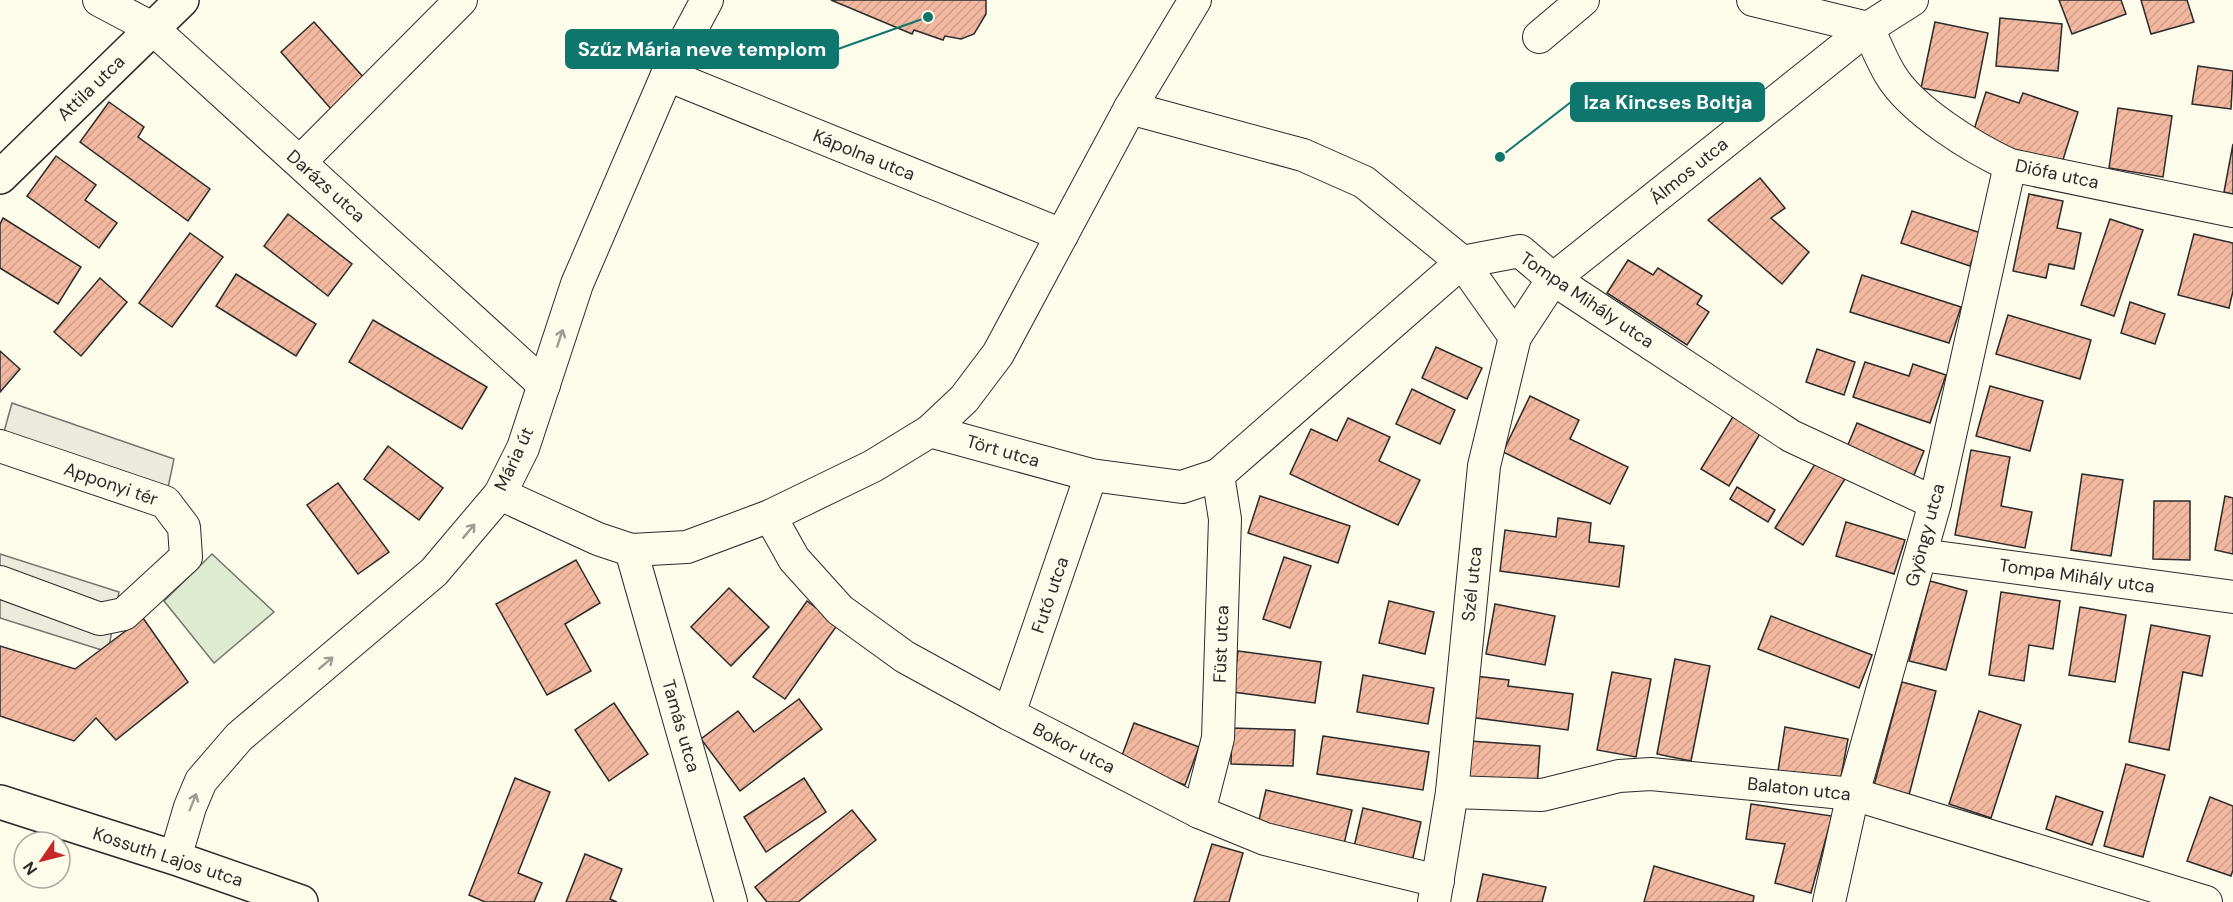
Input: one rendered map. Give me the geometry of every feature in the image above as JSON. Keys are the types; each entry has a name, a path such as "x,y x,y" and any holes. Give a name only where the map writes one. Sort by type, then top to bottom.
{"street":[{"name":"Darázs utca","path":"99,0 152,28 544,386"},
{"name":"Attila utca","path":"0,177 182,0"},
{"path":"300,162 461,0"},
{"name":"Mária út","path":"175,858 190,807 201,781 238,737 434,572 500,494 523,448 577,284 667,75 707,0"},
{"path":"500,494 598,538 632,550 687,547 770,516 873,466 930,430 963,399 998,354 1130,108 1195,0"},
{"path":"1539,37 1582,0"},
{"path":"1753,0 1868,28"},
{"name":"Álmos utca","path":"1553,279 1868,28 1912,0"},
{"name":"Diófa utca","path":"1868,28 1891,75 1914,102 1980,151 2010,165 2233,211"},
{"name":"Kápolna utca","path":"667,75 1062,235"},
{"path":"1130,108 1303,155 1364,182 1462,262 1515,337"},
{"name":"Gyöngy utca","path":"1829,902 1853,794 1935,503 2010,165"},
{"name":"Tompa Mihály utca","path":"1462,262 1520,251 1553,279 1791,436 1935,503"},
{"name":"Tört utca","path":"930,430 1091,476 1182,487 1218,475 1462,262"},
{"name":"Szél utca","path":"1436,891 1452,792 1484,466 1515,337 1553,279"},
{"name":"Apponyi tér","path":"0,446 165,502 184,527 186,557 124,614 100,619 0,582"},
{"name":"Füst utca","path":"1199,812 1218,738 1225,519 1218,475"},
{"name":"Futó utca","path":"1009,714 1091,476"},
{"name":"Bokor utca","path":"770,516 794,559 840,610 905,657 1009,714 1199,812 1265,839 1436,891"},
{"name":"Tamás utca","path":"632,550 730,902"},
{"name":"Tompa Mihály utca","path":"1921,555 2233,597"},
{"name":"Balaton utca","path":"1452,792 1542,795 1619,777 1651,774 1853,794 2206,902"},
{"name":"Kossuth Lajos utca","path":"0,802 175,858 301,902"}],"green space":[{"path":"212,554 274,612 214,663 164,601"}],"shaded area":[{"path":"12,403 174,459 165,502 0,446"},
{"path":"0,554 119,592 108,652 0,618"}],"building":[{"path":"831,0 986,0 986,14 974,34 961,39 945,36 943,40 914,30 912,34"},
{"path":"2059,0 2121,0 2126,14 2072,34"},
{"path":"2141,0 2187,0 2194,22 2151,34"},
{"path":"2000,18 2062,24 2058,71 1996,66"},
{"path":"314,22 365,79 331,109 281,52"},
{"path":"1935,22 1988,33 1975,98 1921,88"},
{"path":"2198,66 2233,71 2231,109 2192,104"},
{"path":"1986,92 2019,103 2023,93 2078,112 2061,166 1972,136"},
{"path":"109,102 144,127 138,137 210,189 188,221 80,142"},
{"path":"2118,108 2172,116 2163,177 2109,168"},
{"path":"2233,144 2233,194 2224,192"},
{"path":"56,156 96,185 85,200 117,223 99,248 27,196"},
{"path":"1760,178 1785,208 1771,218 1809,252 1782,284 1708,220"},
{"path":"2029,194 2063,201 2057,228 2081,233 2074,269 2049,264 2046,278 2013,271"},
{"path":"1912,211 1981,233 1970,266 1901,243"},
{"path":"288,214 352,264 328,296 264,246"},
{"path":"3,218 81,267 58,304 0,268 0,224"},
{"path":"2110,219 2143,230 2114,316 2081,305"},
{"path":"190,233 223,257 172,327 139,303"},
{"path":"2194,234 2233,243 2233,291 2229,308 2178,295"},
{"path":"1628,260 1653,275 1658,268 1702,296 1697,304 1709,312 1687,345 1607,293"},
{"path":"236,274 316,324 296,356 216,306"},
{"path":"1862,275 1961,307 1949,343 1850,312"},
{"path":"100,278 127,302 81,356 54,332"},
{"path":"2130,302 2165,314 2155,344 2121,333"},
{"path":"2008,315 2091,340 2080,379 1996,354"},
{"path":"373,320 487,387 462,429 349,362"},
{"path":"1436,347 1482,368 1467,399 1422,378"},
{"path":"1817,349 1855,362 1844,395 1806,382"},
{"path":"0,351 20,369 0,392"},
{"path":"1865,362 1909,376 1913,364 1946,375 1930,423 1853,397"},
{"path":"1990,386 2043,401 2030,451 1976,436"},
{"path":"1412,389 1455,410 1440,444 1396,424"},
{"path":"1530,396 1579,420 1570,439 1628,467 1610,504 1503,452"},
{"path":"1734,415 1761,432 1729,486 1701,469"},
{"path":"1348,418 1390,437 1379,461 1420,480 1398,525 1290,474 1311,429 1337,441"},
{"path":"1857,423 1924,451 1912,480 1845,452"},
{"path":"388,446 443,488 419,520 364,479"},
{"path":"1971,450 2010,457 2001,506 2032,512 2025,548 1955,535"},
{"path":"1817,461 1845,479 1803,545 1775,528"},
{"path":"2082,474 2123,480 2111,556 2071,550"},
{"path":"338,483 389,552 358,574 307,505"},
{"path":"1737,487 1775,510 1768,522 1730,499"},
{"path":"1260,496 1350,526 1338,563 1248,533"},
{"path":"2225,496 2233,498 2233,554 2215,550"},
{"path":"2154,501 2190,501 2190,560 2153,559"},
{"path":"1558,518 1591,523 1589,542 1624,546 1619,587 1500,571 1505,530 1556,537"},
{"path":"1846,522 1905,540 1894,574 1836,556"},
{"path":"1284,557 1311,566 1290,628 1263,619"},
{"path":"576,560 600,603 565,624 591,671 547,695 496,604"},
{"path":"1930,581 1967,591 1946,670 1909,661"},
{"path":"729,588 769,627 731,666 691,627"},
{"path":"2001,592 2060,601 2053,649 2029,645 2024,681 1989,675"},
{"path":"807,601 838,624 785,699 753,677"},
{"path":"1389,601 1434,612 1425,654 1379,643"},
{"path":"1495,604 1555,616 1545,665 1486,654"},
{"path":"2080,607 2126,615 2115,682 2069,675"},
{"path":"1771,616 1872,655 1859,688 1758,649"},
{"path":"143,618 188,682 116,740 96,718 74,741 0,716 0,646 75,669"},
{"path":"2151,625 2210,636 2202,676 2183,672 2169,750 2129,742"},
{"path":"1238,651 1321,662 1315,703 1233,692"},
{"path":"1675,659 1710,666 1691,761 1657,754"},
{"path":"1612,672 1651,679 1636,757 1597,750"},
{"path":"1363,675 1434,688 1428,724 1357,712"},
{"path":"1475,676 1509,680 1508,686 1573,694 1568,730 1469,717"},
{"path":"1902,682 1936,691 1908,799 1873,789"},
{"path":"799,699 822,729 740,791 701,739 738,711 754,732"},
{"path":"614,703 648,754 609,781 575,730"},
{"path":"1979,711 2021,725 1991,818 1949,804"},
{"path":"1134,723 1199,747 1185,785 1120,761"},
{"path":"1785,727 1848,739 1840,782 1778,771"},
{"path":"1232,728 1295,730 1293,766 1231,764"},
{"path":"1323,736 1429,752 1423,790 1317,774"},
{"path":"1470,741 1540,746 1537,787 1467,781"},
{"path":"2126,764 2165,775 2143,857 2104,846"},
{"path":"515,778 550,792 518,873 542,883 534,902 485,902 469,895"},
{"path":"804,778 826,812 766,852 744,817"},
{"path":"1266,790 1352,810 1344,844 1258,824"},
{"path":"2056,796 2103,812 2092,845 2046,829"},
{"path":"2210,797 2233,806 2233,870 2231,876 2187,861"},
{"path":"1751,804 1832,816 1811,893 1775,883 1785,844 1746,839"},
{"path":"1363,808 1421,822 1412,862 1354,847"},
{"path":"852,810 876,840 798,902 767,902 755,887"},
{"path":"1212,844 1243,853 1229,902 1194,902"},
{"path":"585,854 622,869 610,899 617,902 566,902"},
{"path":"1654,866 1754,896 1753,902 1644,902"},
{"path":"1483,874 1546,887 1542,902 1477,902"}],"place":[{"name":"Szűz Mária neve templom","path":"928,17"},
{"name":"Iza Kincses Boltja","path":"1500,157"}]}
